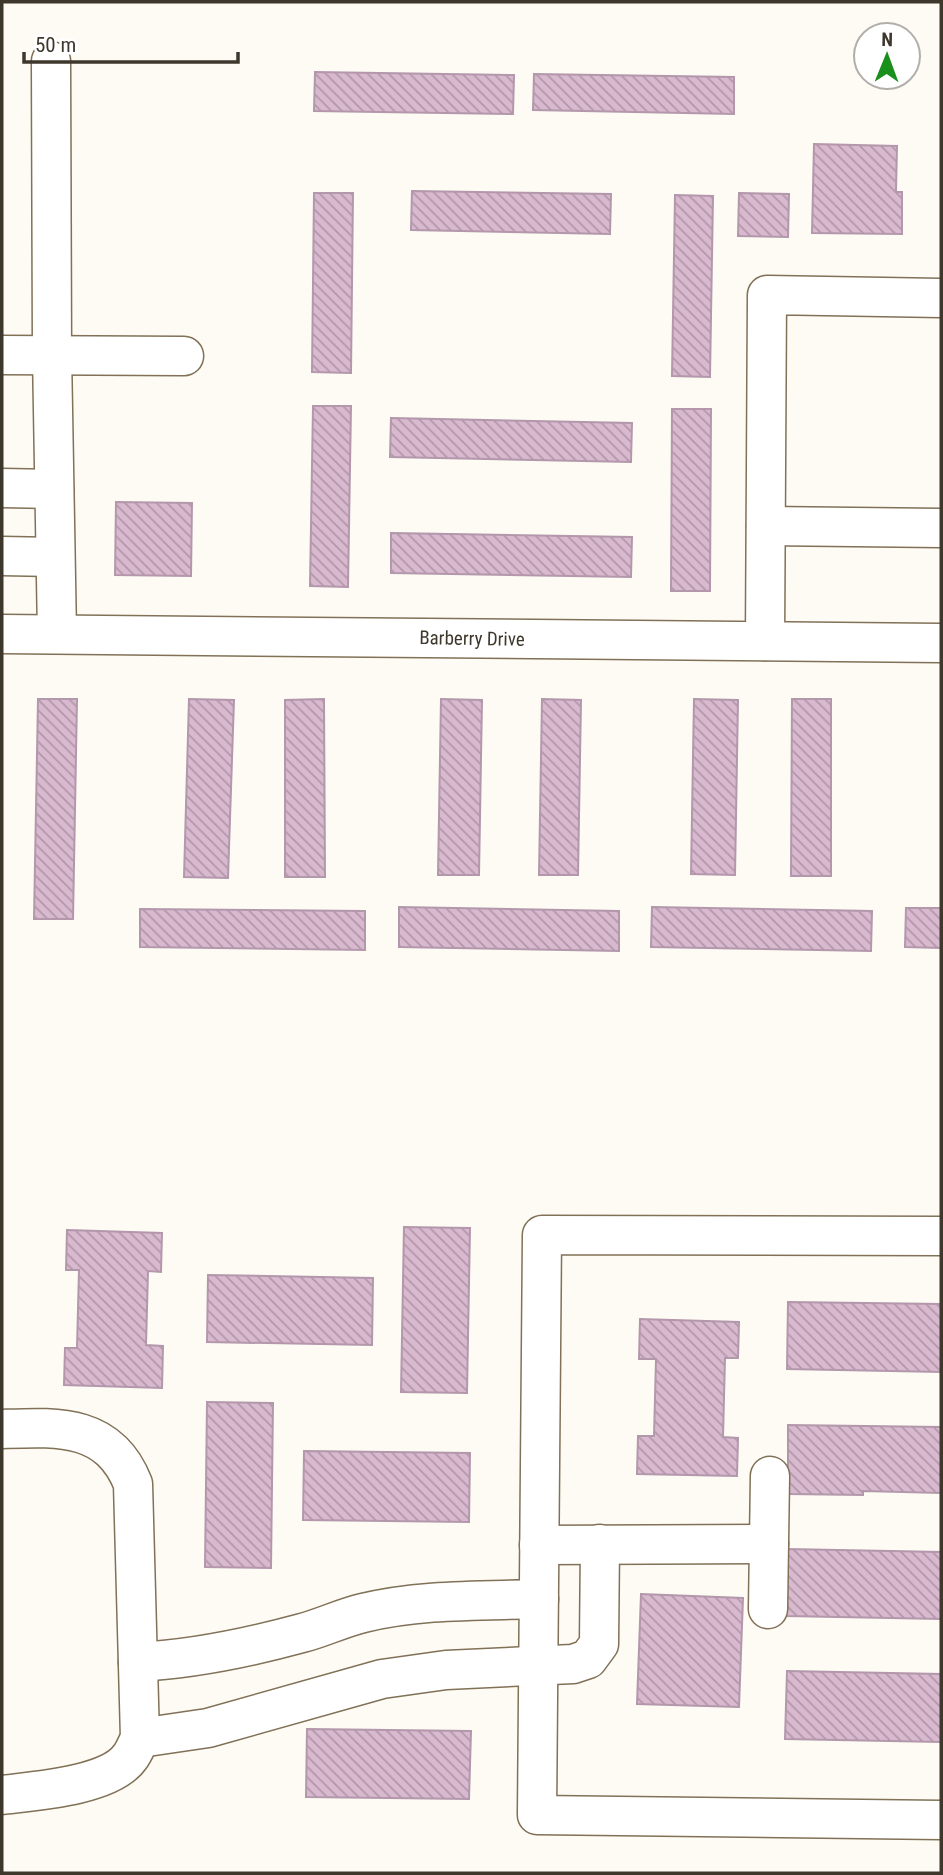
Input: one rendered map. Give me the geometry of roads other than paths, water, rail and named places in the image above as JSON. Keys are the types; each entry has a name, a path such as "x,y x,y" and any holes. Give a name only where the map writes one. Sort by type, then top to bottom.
{"street":[{"path":"51,61 57,635"},
{"path":"765,641 767,295 941,298"},
{"path":"2,355 184,356"},
{"path":"2,488 54,489"},
{"path":"766,526 941,528"},
{"path":"2,556 55,556"},
{"name":"Barberry Drive","path":"2,634 941,643"},
{"path":"941,1236 542,1235 537,1815 941,1820"},
{"path":"2,1429 54,1427 86,1434 126,1465 133,1484 140,1738 130,1759 112,1772 51,1790 2,1795"},
{"path":"768,1609 770,1476"},
{"path":"140,1738 208,1728 382,1679 446,1670 573,1664 588,1659 599,1644 600,1544"},
{"path":"540,1545 769,1544"},
{"path":"138,1662 184,1660 232,1650 304,1633 362,1613 410,1605 539,1599"}]}
